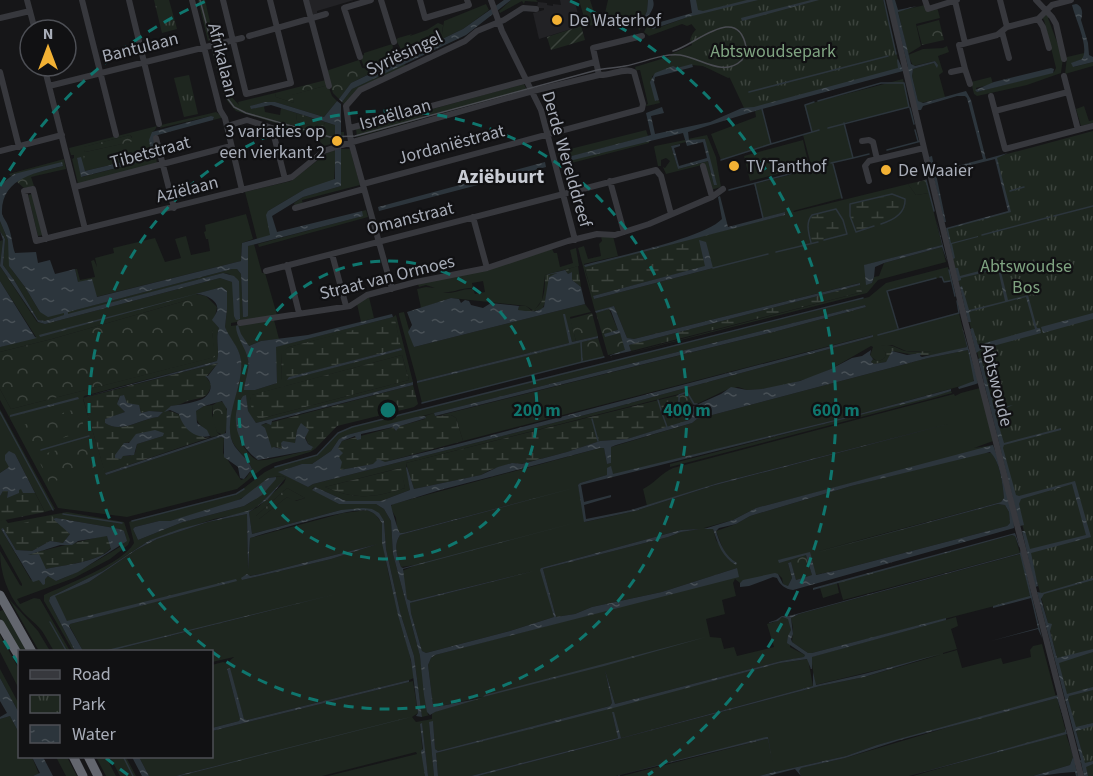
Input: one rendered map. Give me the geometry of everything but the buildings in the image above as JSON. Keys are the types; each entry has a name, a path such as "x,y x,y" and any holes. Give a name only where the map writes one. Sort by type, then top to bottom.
{"highway":[{"path":"0,595 31,650"},
{"path":"0,624 18,655"},
{"path":"74,758 83,776"},
{"path":"89,758 98,776"}],"street":[{"path":"29,0 32,18"},
{"path":"82,0 116,135"},
{"path":"129,0 159,124"},
{"name":"Afrikalaan","path":"192,0 242,190"},
{"path":"223,0 246,94 291,83 270,0"},
{"path":"306,0 329,86"},
{"path":"360,57 344,8 370,0"},
{"path":"381,0 394,42"},
{"path":"420,0 425,18 468,3"},
{"name":"Derde Werelddreef","path":"491,0 498,22 541,110 575,240"},
{"name":"Abtswoude","path":"889,0 964,317 1081,776"},
{"path":"925,0 928,9 956,0 965,69 970,84"},
{"path":"1000,0 1009,57"},
{"path":"1036,0 1056,24 1065,59"},
{"path":"962,44 997,35 1004,29 1038,19 1052,5 1071,0"},
{"path":"498,22 523,8 536,9"},
{"path":"0,18 30,11"},
{"name":"Bantulaan","path":"49,86 311,20 326,14"},
{"path":"1038,19 1043,27 1049,48"},
{"name":"Syriësingel","path":"350,128 346,106 360,90 465,41 477,31 498,22"},
{"path":"599,75 593,48 642,36"},
{"name":"Israëllaan","path":"595,62 350,128 351,142 532,91 599,75 632,70"},
{"path":"951,72 965,69"},
{"name":"Jordaniëstraat","path":"295,208 363,186 642,109 643,104 632,70"},
{"path":"0,72 19,147"},
{"path":"1064,76 1078,130"},
{"path":"47,78 86,230"},
{"path":"995,111 1068,92"},
{"path":"991,96 1005,149 1093,126"},
{"path":"0,109 9,106"},
{"path":"227,126 247,120 272,128 285,179"},
{"path":"0,152 62,135"},
{"path":"156,138 174,208"},
{"path":"862,141 873,142 877,159"},
{"path":"351,142 392,289"},
{"name":"Aziëlaan","path":"46,239 292,177 324,151 351,142"},
{"path":"869,181 865,166 869,161 923,144"},
{"name":"Tibetstraat","path":"75,187 231,147"},
{"path":"703,166 712,197"},
{"name":"Omanstraat","path":"266,271 656,170 661,176 671,214"},
{"path":"610,181 624,232"},
{"path":"33,189 46,239 36,241 24,191 33,189"},
{"name":"Straat van Ormoes","path":"240,323 346,306 367,295 487,268 597,234 615,235 646,226 712,197 723,189"},
{"path":"473,217 487,268"},
{"path":"332,254 346,306"},
{"path":"287,265 299,313"}],"shaded area":[{"path":"308,0 354,0 317,11 312,15"},
{"name":"De Waterhof","path":"560,0 575,2 581,26 539,39 533,13 544,10 544,8 537,8 538,2 553,6 553,4 561,5"}],"green space":[{"path":"154,0 169,0 177,29 162,33"},
{"path":"198,0 205,0 214,39 208,41"},
{"path":"511,0 536,0 538,2 525,1 524,4 522,1 500,13 499,11"},
{"path":"579,0 590,0 594,12 605,13 608,0 648,0 647,11 639,31 635,15 589,26"},
{"name":"Abtswoudsepark","path":"693,0 883,0 901,71 745,110 729,76 698,64 692,38 697,31 685,16 695,13"},
{"path":"486,4 489,10 463,29 405,57 396,40 412,34 410,36 442,34 444,21"},
{"path":"925,5 937,7 940,18 916,24 921,46 908,54 898,11"},
{"path":"1045,13 1050,17 1048,18 1063,58 1061,73 1027,85 977,96 974,94 971,82 991,77 993,84 976,88 977,92 1054,72 1056,68 1042,18"},
{"path":"688,17 697,22 687,26 682,24 649,36 644,32 648,24 655,29"},
{"path":"939,20 944,40 922,45 917,26"},
{"path":"438,23 443,25 442,34 414,46 410,41 410,36"},
{"path":"581,26 585,40 551,50 547,37"},
{"path":"700,27 732,77 728,78 703,66 692,65 652,76 656,101 659,100 660,103 645,105 648,104 640,70 636,70 635,67 671,56 692,45 690,40"},
{"path":"392,44 388,62 374,69 364,67 360,56"},
{"path":"947,46 949,52 938,56 943,72 939,75 945,97 921,103 918,101 912,76 913,69 934,63 938,65 935,61 913,66 908,55 923,49"},
{"path":"218,50 229,94 239,105 238,102 275,93 276,97 294,103 291,95 328,85 332,96 337,101 324,117 275,102 251,106 251,109 264,106 265,112 280,115 281,108 296,113 297,121 322,129 325,122 335,125 336,132 344,132 344,140 324,146 314,135 236,111 224,97 212,51"},
{"path":"1084,53 1085,58 1072,63 1074,67 1093,62 1093,66 1065,74 1067,57"},
{"path":"359,60 362,68 377,70 351,83 339,99 333,93 326,71"},
{"path":"404,64 406,66 358,88 344,104 342,102 352,89"},
{"path":"189,75 198,114 184,117 174,78"},
{"path":"903,79 909,107 844,123 853,158 833,163 842,198 793,211 908,184 916,195 929,193 942,245 865,265 866,284 872,283 874,277 879,276 884,263 942,247 946,262 878,280 867,293 609,358 862,292 859,283 634,339 627,338 614,306 595,311 578,248 584,246 588,259 601,256 599,244 602,241 601,236 613,236 618,256 584,264 584,266 785,215 785,212 763,218 754,184 812,169 803,135 812,132 804,105","holes":["836,209 843,220 847,234 812,215","713,268 594,299 585,270"]},
{"path":"326,80 328,85 292,95 294,103 276,97 275,93"},
{"path":"524,84 527,90 430,116 429,110"},
{"path":"1084,106 1089,121 1093,120 1093,123 1081,126 1076,109"},
{"path":"762,109 771,144 721,160 711,134 756,117 755,111"},
{"path":"216,112 221,115 221,118 213,120 211,116 160,128 161,125"},
{"path":"422,112 424,118 357,137 356,129"},
{"path":"296,113 325,122 322,129 297,121"},
{"path":"157,126 152,132 151,152 148,156 85,171 77,158 82,177 156,158 157,163 78,184 72,159 74,155 71,155 69,148","holes":["130,135 132,137 130,142 85,152 84,147"]},
{"path":"646,130 648,136 565,158 565,161 649,140 649,143 560,166 558,152"},
{"name":"Abtswoudse Bos","path":"1093,131 1093,776 1088,776 945,229 1010,211 996,157"},
{"path":"130,135 133,140 131,142 85,152 83,147"},
{"path":"707,135 716,157 721,187 711,190 702,165 666,174 663,167 665,168 670,161 666,158 661,160 661,166 658,166 655,146 685,140 686,142 671,146 678,169 708,161 714,185 705,139 691,141 688,139"},
{"path":"803,140 809,166 750,181 744,156"},
{"path":"341,149 350,149 360,185 302,200 303,204 295,207 294,203 303,197 341,186"},
{"path":"336,150 334,181 305,189 268,211 271,236 257,239 245,192 291,181 327,153"},
{"path":"93,152 97,166 86,169 83,154"},
{"path":"64,159 66,169 35,176 35,173 63,166 11,176 9,174"},
{"path":"35,173 35,176 31,177 34,186 24,188 16,181 21,176"},
{"path":"926,180 929,193 916,195 908,184"},
{"path":"32,194 43,235 38,236 28,195"},
{"path":"892,194 905,199 900,213 887,222 856,232 850,216 850,204"},
{"path":"836,209 843,220 847,234 811,243 808,225 812,215"},
{"path":"366,210 368,217 259,247 258,244 362,216 362,211"},
{"path":"246,214 253,239 242,243 241,261 96,297 78,282 75,269 77,269 80,280 95,277 91,261 94,260 97,267 95,258 114,253 113,248 155,238 165,262 181,258 175,239 186,236 191,255 210,251 204,232 206,231 205,225"},
{"path":"0,221 8,240 12,270 40,312 64,313 65,315 45,321 38,320 3,265 5,239 0,231"},
{"path":"3,240 0,266 0,241"},
{"path":"699,240 706,266 593,296 585,269"},
{"path":"254,244 277,315 231,323 231,326 274,320 279,339 261,341 249,346 248,374 244,386 255,390 277,383 275,347 396,315 413,382 256,423 248,412 246,396 240,441 254,459 267,460 310,450 313,447 315,449 263,468 237,489 127,517 58,508 0,400 0,389 11,409 214,357 212,330 188,300 0,352 0,347 36,337 0,281 0,266 37,322 45,324 220,278 232,282 234,286 239,281 223,273 68,315 67,312 237,269 241,274 243,316 246,317 248,315 248,246","holes":["222,287 227,291 225,327 241,359 240,374 231,411 231,438 252,469 246,478 241,480 223,453 224,438 221,437 106,475 83,399 84,396 217,361 219,328 214,322 217,307 206,296 196,294 39,336","395,320 401,350 282,381 281,353 289,347","402,355 409,380 259,419 250,399 252,395"]},
{"path":"576,248 579,266 545,275 542,300 534,311 526,306 451,298 421,308 417,289 435,288 426,285 419,287 418,284 486,270 552,249 554,253 557,253 560,267 573,263 570,250","holes":["483,281 485,292 475,294 473,289 450,293 443,292 473,288 472,283"]},
{"path":"578,266 581,287 572,280 572,272 568,274 565,270"},
{"path":"948,267 951,281 944,282 942,277 887,291 898,330 959,313 967,347 939,354 927,351 906,351 892,345 881,346 886,355 877,361 870,356 873,347 871,346 831,369 782,386 747,390 738,387 726,390 697,404 694,404 687,392 406,463 410,490 381,501 346,501 315,487 312,489 339,504 376,504 384,509 391,521 393,554 420,656 428,715 430,715 422,717 414,656 400,612 386,549 384,521 372,509 341,510 252,534 249,512 258,507 284,483 286,478 282,476 268,478 252,493 230,504 170,521 159,521 135,527 133,529 138,540 183,522 244,506 251,502 251,510 247,512 214,519 150,540 103,571 50,597 49,601 74,650 44,601 44,595 106,566 128,551 134,543 129,522 236,494 275,467 317,455 338,433 352,427 869,297 886,283","holes":["865,305 866,307 441,415 451,415 456,418 463,441 872,335 873,337 308,487 279,472 302,464 312,464 331,451 339,439 347,435","400,468 405,488 383,494 355,496 325,487","287,488 305,498 296,501 287,497 259,519 256,516"]},
{"path":"557,272 549,286 542,309 527,313 518,310 519,306 526,306 532,311 536,308 543,296 545,275"},
{"path":"860,285 862,292 631,351 629,345"},
{"path":"369,297 374,318 361,322 357,304"},
{"path":"188,300 204,300 212,310 210,318 214,326 212,330 215,357 11,409 0,389 0,352"},
{"path":"585,304 591,312 570,317 576,341 572,342 564,314 569,343 417,381 399,315 404,312 414,347"},
{"path":"609,309 618,330 605,334 605,336 620,333 626,351 608,355 596,313"},
{"path":"592,313 598,336 576,341 570,319"},
{"path":"395,319 401,348 290,377 282,382 281,352 289,347"},
{"path":"598,338 604,357 582,362 581,342"},
{"path":"581,342 582,362 422,403 417,383"},
{"path":"886,345 905,351 939,354 921,355 893,351 886,362 874,364 871,362 873,359 877,361 884,358 886,353 880,346"},
{"path":"968,350 975,378 972,383 859,414 612,475 611,467 607,475 578,485 585,522 635,511 712,486 952,423 718,483 647,506 643,489 673,468 980,388 993,441 974,448 993,445 991,447 756,508 733,520 704,528 713,529 716,540 730,559 716,531 750,516 851,486 981,453 992,453 1002,481 1004,498 1001,502 815,552 998,504 1005,505 1009,512 1010,523 1007,526 815,575 809,555 779,560 779,562 790,559 791,562 788,563 792,578 788,586 783,584 778,574 740,583 735,579 733,583 736,596 722,600 725,614 706,619 710,637 721,638 724,649 734,647 737,656 774,647 767,624 782,617 789,619 790,647 805,655 804,657 615,704 605,670 612,703 610,706 438,751 435,749 433,722 429,722 434,776 428,776 422,724 420,724 425,776 328,776 417,754 416,752 322,776 180,776 228,763 176,776 149,776 140,758 213,758 213,731 413,681 418,713 412,717 416,722 432,719 434,712 482,697 436,707 433,705 428,665 435,655 733,577 737,568 662,592 556,617 543,569 699,529 681,530 541,568 554,617 426,653 422,651 410,603 533,571 411,601 407,599 402,571 416,565 401,567 396,547 400,535 536,498 403,533 397,529 396,518 390,507 393,504 600,448 604,448 607,464 611,463 611,447 692,423 697,419 928,358"},
{"path":"402,355 409,380 259,419 250,402 251,395"},
{"path":"218,363 206,377 211,384 205,396 171,406 166,411 182,416 205,438 211,437 105,473 83,398","holes":["123,395 127,403 140,408 141,413 163,412 158,417 124,426 111,426 105,423 106,419 125,412 120,407 118,399","163,436 137,444 135,453 123,456 124,443"]},
{"path":"413,385 418,404 414,407 337,426 315,449 308,443 306,429 301,426 297,430 295,443 281,443 282,449 276,447 272,450 261,425"},
{"path":"951,391 952,393 930,399 670,467 670,464"},
{"path":"687,392 694,404 691,405 687,415 688,419 667,427 662,413 676,409 679,405 679,395"},
{"path":"679,395 679,407 662,413 667,427 627,439 600,441 521,464 512,463 481,475 414,489 406,463"},
{"path":"219,401 225,403 228,416 227,428 223,435 217,432 213,421 213,405"},
{"path":"213,405 212,414 220,435 211,437 198,422 196,411 204,406"},
{"path":"79,408 85,431 30,448 20,426"},
{"path":"0,409 55,509 45,512 15,454 9,467 0,473"},
{"path":"434,413 435,416 451,415 456,418 463,441 385,462 340,470 338,448 342,441 394,427 395,431 400,426 425,419 425,416"},
{"path":"88,441 95,468 49,483 37,456"},
{"path":"401,468 405,488 374,496 355,496 325,487"},
{"path":"276,477 286,478 251,510 251,502 269,487"},
{"path":"287,488 305,498 294,501 287,497 256,519 256,516"},
{"path":"22,489 23,493 35,493 45,512 0,521 0,496 3,491 8,491 7,497"},
{"path":"367,510 375,514 382,523 386,563 414,678 247,720 244,719 229,668 227,669 240,719 213,728 213,665 227,663 234,657 213,662 213,650 114,650 336,594 111,650 82,650 69,625 236,580 69,622 55,599 55,595 89,582 136,550 157,539 208,522 247,514 248,570 250,538 343,513","holes":["378,544 331,559 242,580 247,574 249,576 260,574"]},
{"path":"67,512 124,522 130,540 128,545 110,559 74,578 17,599 20,604 34,598 40,599 69,650 53,650 42,631 22,611 8,590 1,567 0,551 20,585 22,584 0,544 0,521 5,519 8,523","holes":["56,518 123,531 125,534 123,545 56,581 49,576 45,578 45,584 40,580 31,580 1,529"]},
{"path":"52,516 70,534 63,543 50,541 32,551 16,550 3,528"},
{"path":"107,535 111,548 98,557 81,562 46,569 28,556 29,554"},
{"path":"1015,536 1020,553 843,600 838,582"},
{"path":"1021,554 1030,597 812,653 808,653 792,642 791,618 799,614"},
{"path":"806,555 812,575 796,580 790,559"},
{"path":"837,583 839,593 823,598 820,588"},
{"path":"9,599 38,631 49,650 38,650"},
{"path":"3,610 26,650 18,650 0,618 0,611"},
{"path":"956,617 958,626 951,629 957,649 943,654 957,650 962,668 1001,658 1003,664 1031,657 1030,650 1033,646 1042,644 1056,697 973,720 1057,698 1066,732 909,776 801,776 799,771 800,768 845,758 969,721 877,745 846,756 775,772 773,769 774,772 759,776 622,776 766,739 768,739 773,765 768,737 616,776 478,776 820,686 864,677 940,655 815,685 811,657"},
{"path":"0,635 18,667 18,687 0,652"},
{"path":"808,659 813,686 621,738 612,712 618,738 471,776 438,776 436,753 780,663"},
{"path":"0,669 18,702 18,711 0,678"},
{"path":"10,716 18,731 18,758 32,758 39,774 0,776 0,719"},
{"path":"1066,734 1073,757 1070,765 1033,776 913,776 975,758"},
{"path":"57,758 68,758 77,776 66,776"},
{"path":"97,758 107,758 116,776 106,776"},
{"path":"111,758 127,758 136,776 120,776"}],"water":[{"path":"504,0 511,0 466,35 352,89 342,102 339,99 351,83 463,29"},
{"path":"648,0 653,0 654,5 648,17 657,23 692,13 690,0 696,0 698,10 703,11 747,0 758,0 688,17 653,29 643,20"},
{"path":"819,0 742,21 741,18"},
{"path":"891,0 895,0 898,10 917,6 898,12 911,64 915,66 935,61 938,65 937,68 934,63 913,69 912,76 918,101 923,103 966,91 971,100 986,159 1008,153 997,158 1011,212 948,229 951,243 978,236 952,244 955,258 953,259 946,228 1008,211 995,159 936,174 946,222 944,222 929,157 932,156 935,172 983,159 967,98 957,96 917,110 903,71 755,111 688,132 689,140 705,139 717,185 714,185 708,161 678,169 671,146 680,144 674,148 679,166 707,158 703,142 687,146 683,133 565,162 564,158 651,135 646,113 662,107 664,113 651,116 655,134 710,122 742,108 754,107 898,68 898,59 902,68 908,67"},
{"path":"1076,4 1082,10 1081,20 1089,55 1093,57 1093,62 1073,67 1071,63 1082,59 1084,54 1083,41 1072,5"},
{"path":"692,64 693,67 655,77 654,82 659,100 655,101 650,82 655,73 673,66 677,68"},
{"path":"1054,69 1053,73 977,92 975,90 994,82"},
{"path":"337,101 341,104 341,186 303,197 272,216 277,232 362,211 363,216 248,246 248,316 246,317 243,317 241,274 237,269 232,269 68,312 68,314 223,273 234,276 239,281 240,319 236,320 234,316 232,282 220,278 45,324 38,322 0,266 3,240 0,231 5,239 3,265 38,320 45,321 64,315 64,313 48,317 40,312 9,266 8,240 0,221 0,185 14,174 62,162 63,166 23,178 7,192 2,214 9,229 15,253 36,252 38,263 50,260 55,274 75,269 78,282 92,279 97,297 241,261 242,243 270,235 266,215 268,211 305,189 335,179 335,125 271,105 251,109 250,106 275,102 324,117"},
{"path":"214,117 213,120 154,136 156,158 81,177 77,158 81,157 85,171 148,156 151,152 149,140 152,132"},
{"path":"545,162 546,167 379,211 378,207"},
{"path":"720,196 728,227 785,212 785,215 585,267 584,265 678,240 712,226 722,219 718,197"},
{"path":"936,219 947,261 942,247 884,263 875,267 872,283 866,285 864,265 942,245"},
{"path":"699,240 706,242 713,268 594,299 593,296 705,266"},
{"path":"1018,261 1018,263 1000,268 1008,300 1028,295 1037,328 1040,328 1041,333 982,349 976,353 970,329 973,328 978,345 1035,329 1026,297 969,312 971,322 968,322 960,287 962,286 969,310 1005,301 998,269 961,278 958,281 955,268 958,268 960,276"},
{"path":"565,270 568,274 572,272 572,280 581,287 585,304 414,347 408,332 412,325 407,312 451,298 459,299 461,303 465,300 469,301 471,305 483,308 491,303 519,306 518,310 538,311 544,307 549,277 557,273 545,275"},
{"path":"0,281 35,337 37,338 0,347"},
{"path":"860,283 860,285 629,345 631,351 608,356 625,350 620,333 605,337 604,334 618,330 611,311 609,309 596,313 595,311 614,306 627,338 634,339"},
{"path":"222,287 227,291 225,327 241,360 240,379 230,419 231,438 252,469 244,479 240,478 238,467 224,457 224,438 221,437 106,475 105,473 226,433 227,409 222,401 196,411 197,423 207,430 210,436 194,434 186,428 179,414 170,410 164,412 171,406 197,401 207,396 211,386 205,376 208,376 218,363 84,397 217,361 219,328 212,320 217,311 216,304 207,296 196,294 40,337 39,335"},
{"path":"865,305 866,307 781,330 435,416 434,413"},
{"path":"1093,313 1093,319 1043,333 1041,327"},
{"path":"392,314 393,317 276,347 277,383 255,390 244,390 248,359 236,326 238,325 249,346 261,341 308,335"},
{"path":"563,314 565,314 572,342 598,336 598,338 417,383 417,381 569,343"},
{"path":"961,323 977,377 978,383 976,384 959,389 958,387 974,381 968,350 928,358 697,419 692,423 616,445 611,447 611,463 607,464 604,448 600,448 391,505 399,531 403,533 574,488 400,535 396,551 403,568 578,522 403,569 407,599 411,601 534,571 410,603 422,651 426,653 554,617 541,568 681,530 700,529 543,569 556,617 662,592 737,568 739,577 435,655 428,665 433,705 436,707 482,698 430,715 427,712 424,695 420,656 393,554 391,521 384,509 376,504 339,504 312,490 315,487 346,501 381,501 410,490 407,467 414,489 481,475 512,463 522,464 600,441 627,439 689,420 692,417 690,411 692,407 731,387 747,390 762,389 800,381 852,358 862,356 871,350 870,355 873,359 871,362 874,364 886,362 892,351 907,355 921,353 922,357 967,347"},
{"path":"873,335 873,337 612,408 308,487 278,472 302,464 312,464 331,451 339,439 347,435 416,417 425,416 426,418 400,426 396,431 393,427 361,434 361,439 357,440 355,436 342,441 338,448 343,453 339,457 342,462 340,470 373,464 378,459 385,462 454,445"},
{"path":"401,348 402,350 287,380 289,377"},
{"path":"981,358 991,397 995,397 992,400 994,409 1013,405 995,413 1004,443 1061,428 1061,430 1004,445 1016,495 1075,481 1091,537 1031,553 1038,586 1035,587 1022,531 1025,531 1030,549 1086,535 1072,484 1021,499 1019,504 1024,525 1020,526 1013,500 1014,528 793,590 785,588 777,578 773,577 740,587 743,580 775,573 778,574 783,584 788,586 792,578 788,563 791,562 796,580 812,575 806,555 779,563 778,560 810,552 816,575 1007,526 1010,523 1009,512 1005,505 998,504 815,553 1001,502 1004,498 1003,487 996,461 990,452 851,486 750,516 736,524 719,528 716,531 721,545 729,557 737,563 736,565 724,554 713,529 704,529 733,520 756,508 993,445 1013,499 978,359"},
{"path":"413,382 413,385 272,421 271,425 266,423 261,425 265,428 272,449 273,447 282,449 283,441 295,443 297,430 301,423 309,430 305,438 313,447 311,450 258,460 245,447 237,431 236,413 243,396 246,395 248,411 256,423"},
{"path":"951,389 951,391 932,397 581,485 584,502 611,495 611,497 584,505 586,519 631,510 718,483 952,423 712,486 635,511 584,522 578,485 607,475 607,468 611,466 613,474 859,414"},
{"path":"124,395 127,403 139,405 141,413 163,412 158,417 124,426 111,426 105,423 105,419 125,412 117,404 120,396"},
{"path":"78,397 79,399 10,417 10,415"},
{"path":"155,430 164,433 163,436 137,444 134,455 123,456 121,459 115,458 124,443 129,443 136,434"},
{"path":"9,451 15,454 35,493 23,493 21,489 19,493 7,498 8,491 3,491 0,496 0,473 9,467 5,455"},
{"path":"276,477 262,495 244,506 183,522 138,540 133,529 159,521 170,521 241,499 268,478"},
{"path":"283,481 268,499 258,506"},
{"path":"257,507 249,512 252,534 341,510 363,508 379,513 384,521 386,549 400,612 414,656 422,717 416,716 418,713 411,660 382,543 382,523 369,511 347,512 250,538 248,570 247,514 208,522 157,539 136,550 89,582 55,596 67,621 236,579 237,581 70,624 82,650 74,650 49,601 50,597 103,571 150,540 180,529"},
{"path":"53,519 120,529 124,531 127,541 78,572 56,581 48,576 43,585 39,580 33,582 1,529 3,528 16,550 32,551 50,541 63,543 70,534","holes":["107,536 111,549 89,560 46,569 39,554 28,555 60,545 72,545 78,541"]},
{"path":"1015,533 1020,547 1015,536 1012,535 813,590 813,588"},
{"path":"378,544 331,559 242,580 241,578 247,574 250,576 260,574"},
{"path":"1021,550 1042,638 1038,629 991,641 1038,628 1031,598 993,608 993,606 1030,596 1020,554 799,614 791,618 793,634 791,639 808,653 812,653 946,618 946,620 812,657 811,669 807,659 780,663 436,753 438,776 434,776 429,722 433,721 435,749 438,751 610,706 612,703 605,670 615,704 804,657 805,655 787,643 791,630 788,619 782,617 778,621 767,623 782,616 1020,553"},
{"path":"1093,578 1093,580 1044,594 1041,599 1048,623 1052,624 1050,631 1057,658 1093,649 1093,652 1059,663 1067,694 1093,687 1093,690 1069,696 1068,699 1076,727 1093,723 1093,726 1076,731 1085,763 1093,761 1093,764 1086,767 1088,776 1084,776 1081,762 1075,764 1078,776 1075,772 1033,776 1070,765 1073,757 1067,738 1075,762 1081,760 1037,592 1042,593"},
{"path":"336,594 114,650 107,650"},
{"path":"706,637 604,666 483,697 485,695"},
{"path":"940,654 864,677 820,686 478,776 471,776 618,738 612,712 614,712 621,738 813,686 813,672 816,685"},
{"path":"230,668 244,719 247,720 409,680 409,682 213,731 213,728 240,719 227,669"},
{"path":"0,678 18,711 18,731 10,716 0,719 7,713 0,701"},
{"path":"1058,695 1065,723 1057,698 900,740 845,758 801,768 799,771 801,776 795,769 759,776 774,772 773,769 775,772 846,756 877,745"},
{"path":"411,717 180,776 176,776 402,719"},
{"path":"422,723 428,776 425,776 421,751 423,749 420,724"},
{"path":"1065,728 1067,734 909,776 1065,732"},
{"path":"768,737 773,765 768,739 766,739 616,776"},
{"path":"32,758 44,758 53,776 33,776 40,773"},
{"path":"133,758 140,758 149,776 142,776"}],"waterway":[{"path":"884,0 896,54"},
{"path":"749,92 888,56"},
{"path":"818,101 881,83 904,83 909,107 828,128"},
{"path":"812,132 805,105 814,102"},
{"path":"910,108 914,124"},
{"path":"762,109 771,144 819,130"},
{"path":"831,163 853,158 844,123"},
{"path":"915,130 918,141"},
{"path":"887,150 921,141"},
{"path":"721,160 771,144"},
{"path":"853,158 869,154"},
{"path":"833,164 842,198"},
{"path":"729,190 823,165"},
{"path":"926,180 934,211"},
{"path":"755,184 763,218"},
{"path":"1010,191 1024,187"},
{"path":"874,226 856,232 850,216 850,204 892,194 905,199 901,212 881,224"},
{"path":"1054,216 1093,206"},
{"path":"811,243 808,225 812,215 836,209 843,220 847,234 824,240"},
{"path":"982,235 1050,217"},
{"path":"776,252 818,242"},
{"path":"713,268 768,254"},
{"path":"949,270 955,296"},
{"path":"940,277 944,282 950,281"},
{"path":"898,328 887,291 936,278"},
{"path":"275,467 317,455 338,433 352,427 863,298"},
{"path":"878,335 959,313 957,301"},
{"path":"581,342 582,362 604,357"},
{"path":"422,403 582,362"},
{"path":"667,427 662,413 679,407 679,395 687,392 694,404 697,404"},
{"path":"658,400 662,413"},
{"path":"0,412 53,510"},
{"path":"592,419 598,441"},
{"path":"41,450 89,436"},
{"path":"132,521 236,494 244,489"},
{"path":"63,514 122,523"},
{"path":"50,622 66,650"},
{"path":"124,758 133,776"}],"tram line":[{"path":"200,0 225,95 234,107 246,113 330,137 355,136 597,70 632,65 666,55 680,55 727,67 742,60 746,47 741,34 734,28 725,27 714,30 673,51"}],"place":[{"name":"De Waterhof","path":"557,20"},
{"name":"3 variaties op een vierkant 2","path":"337,141"},
{"name":"TV Tanthof","path":"734,166"},
{"name":"De Waaier","path":"886,170"}],"district":[{"name":"Aziëbuurt","path":"501,176"}]}
